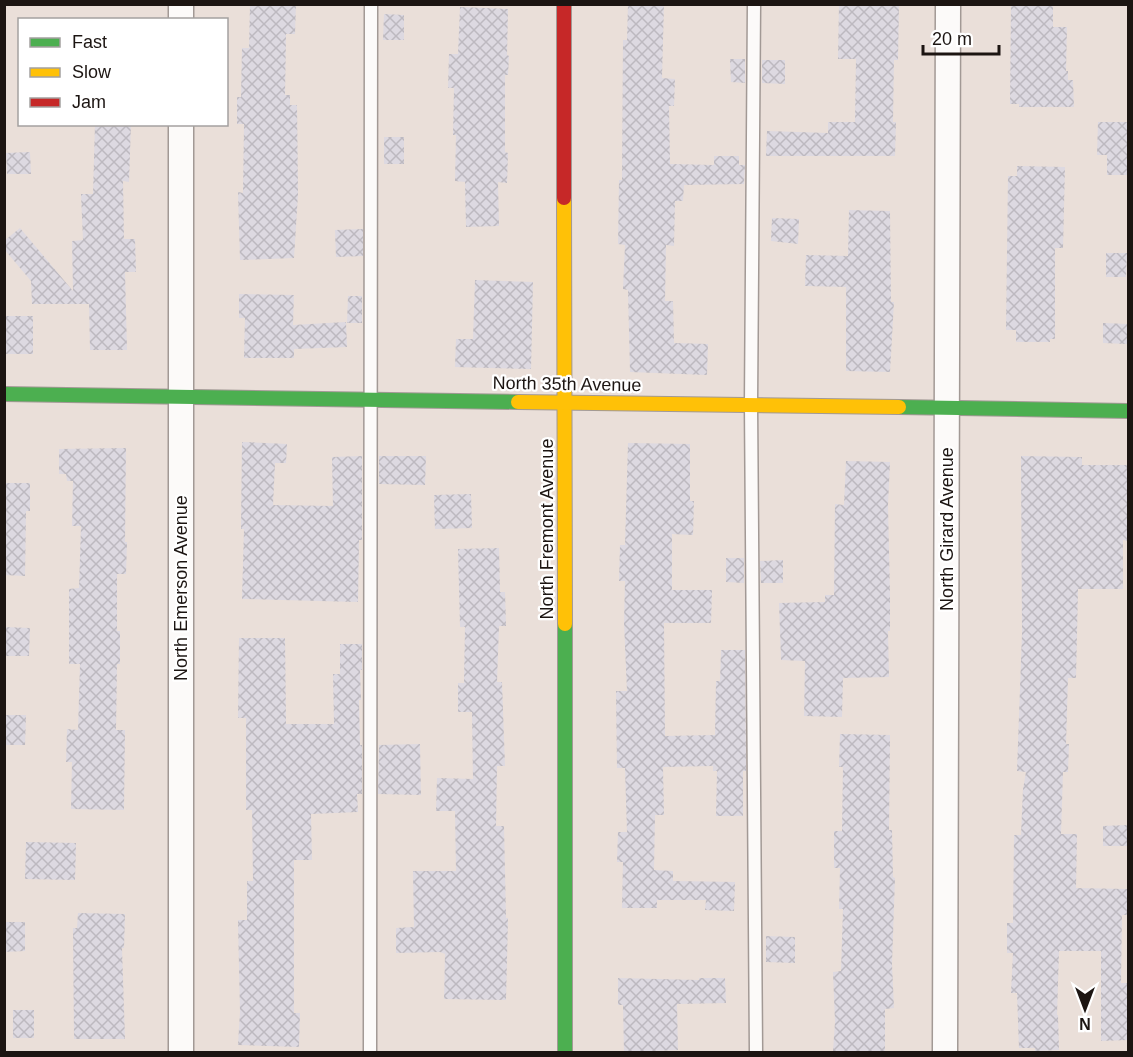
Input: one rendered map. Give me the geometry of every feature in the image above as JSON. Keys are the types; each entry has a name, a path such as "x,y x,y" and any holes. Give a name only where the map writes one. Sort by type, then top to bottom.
{"street":[{"name":"North Fremont Avenue","path":"564,4 566,1053"},
{"name":"North Girard Avenue","path":"945,1053 948,4"},
{"name":"North Emerson Avenue","path":"181,126 181,1053"},
{"name":"North 35th Avenue","path":"4,394 1128,411"}],"lane":[{"path":"370,1053 371,4"},
{"path":"754,4 751,405 756,1053"}],"building":[{"path":"250,4 296,4 295,34 286,34 285,95 290,95 290,105 297,105 298,194 294,258 240,260 238,192 243,193 244,124 237,124 237,97 241,97 242,48 249,48"},
{"path":"628,4 664,4 662,78 675,79 674,106 669,106 670,164 714,165 714,156 739,156 739,165 745,165 744,184 684,185 683,201 675,201 674,246 666,245 665,301 673,301 674,343 708,344 707,375 630,372 628,290 623,289 625,245 618,244 619,180 622,180 623,40 627,40"},
{"path":"839,4 899,4 898,60 894,60 895,156 766,156 767,131 828,133 828,122 855,122 856,59 838,59"},
{"path":"1011,4 1053,4 1053,27 1067,27 1066,71 1068,71 1068,80 1073,80 1074,107 1019,107 1019,104 1010,104"},
{"path":"460,7 508,9 507,55 509,56 508,75 505,75 507,183 498,182 499,226 466,227 465,182 455,181 454,88 448,88 449,54 458,54"},
{"path":"384,14 404,15 404,40 383,40"},
{"path":"730,59 745,59 745,83 731,82"},
{"path":"762,60 785,60 785,84 762,83"},
{"path":"1098,122 1128,122 1127,175 1107,175 1107,155 1097,155"},
{"path":"95,126 131,126 129,182 123,181 124,239 135,239 136,272 125,272 127,350 90,350 89,304 32,304 31,281 4,249 4,241 20,228 73,291 72,241 83,240 81,194 93,194"},
{"path":"384,137 404,137 404,164 384,164"},
{"path":"30,152 31,174 7,174 6,153"},
{"path":"1017,166 1065,167 1063,248 1055,248 1055,339 1050,339 1050,342 1016,342 1016,330 1006,330 1008,176 1017,176"},
{"path":"849,210 890,211 891,302 894,302 890,372 846,371 846,287 805,286 806,255 848,256"},
{"path":"772,218 799,219 798,244 771,241"},
{"path":"363,229 363,256 336,257 335,230"},
{"path":"1106,253 1127,253 1126,277 1106,277"},
{"path":"475,280 533,282 531,369 455,367 456,339 473,339"},
{"path":"239,294 294,295 293,325 346,322 347,347 294,349 294,358 244,358 245,318 239,318"},
{"path":"348,296 362,296 362,323 347,323"},
{"path":"4,316 33,316 33,354 4,354"},
{"path":"1103,323 1128,324 1128,344 1103,343"},
{"path":"242,442 287,444 286,463 275,463 273,505 333,506 332,457 362,456 362,540 359,540 358,602 242,599 244,529 241,529"},
{"path":"628,443 690,444 690,501 694,501 693,535 672,534 672,590 712,590 711,623 664,623 665,736 715,735 716,681 720,681 721,650 745,650 746,771 743,771 743,816 716,816 717,771 713,771 713,766 663,767 664,815 655,815 654,870 673,871 673,881 735,882 734,911 705,910 706,900 657,900 657,908 622,908 623,862 617,862 618,832 627,832 625,768 617,768 616,691 627,691 625,581 619,581 620,545 625,545"},
{"path":"126,448 126,574 117,574 117,631 120,631 120,664 117,664 116,730 125,730 124,810 71,809 72,762 66,762 67,729 78,730 80,664 69,664 69,589 79,588 81,526 72,526 73,481 67,481 66,474 59,474 59,449"},
{"path":"379,456 426,456 425,485 379,484"},
{"path":"1021,456 1082,457 1082,465 1128,465 1128,541 1123,540 1123,589 1078,589 1076,678 1068,678 1066,744 1069,744 1068,772 1063,772 1061,834 1077,834 1076,888 1128,889 1128,915 1122,915 1121,983 1128,983 1128,1040 1101,1041 1101,951 1059,951 1057,1015 1059,1050 1035,1051 1035,1048 1019,1048 1017,993 1011,993 1013,953 1007,953 1007,923 1013,923 1014,835 1021,835 1026,772 1017,771 1022,633"},
{"path":"846,461 890,462 889,677 843,678 842,717 804,716 805,661 781,660 779,603 825,602 825,595 834,595 835,504 844,505"},
{"path":"4,483 30,483 30,511 26,511 25,576 4,575"},
{"path":"471,494 472,528 435,529 434,495"},
{"path":"499,548 500,592 505,592 506,626 499,626 497,682 502,682 505,766 497,766 496,826 504,826 506,918 508,918 506,1000 444,999 445,954 440,952 396,953 396,928 414,927 413,871 456,871 455,811 436,811 437,778 473,779 472,712 458,712 458,683 464,683 465,627 460,627 458,549"},
{"path":"726,558 744,558 744,583 726,582"},
{"path":"783,560 783,583 761,583 760,561"},
{"path":"4,627 30,628 29,656 4,656"},
{"path":"239,638 285,638 286,724 334,724 333,674 340,674 340,644 362,644 361,700 359,700 362,794 357,794 358,812 311,814 312,860 294,860 294,1013 300,1013 299,1047 238,1045 240,1012 238,920 247,920 247,881 253,881 252,810 246,810 246,718 238,718"},
{"path":"4,715 26,715 25,745 4,745"},
{"path":"840,734 890,735 889,830 892,830 893,877 895,878 892,964 894,1008 885,1009 885,1051 833,1051 835,1022 833,972 841,971 843,909 839,909 840,868 834,868 834,831 842,831 843,767 839,767"},
{"path":"420,744 421,795 378,794 379,745"},
{"path":"1128,825 1128,846 1103,846 1103,826"},
{"path":"26,842 76,843 75,880 25,879"},
{"path":"78,913 125,914 124,948 122,948 125,1039 74,1039 73,928 77,928"},
{"path":"4,922 25,922 25,951 4,952"},
{"path":"766,936 795,937 795,963 766,962"},
{"path":"618,978 699,980 699,978 725,978 726,1003 677,1004 678,1050 624,1052 623,1005 618,1005"},
{"path":"13,1010 34,1010 34,1038 13,1038"}],"traffic: fast":[{"path":"4,394 518,402"},
{"path":"899,407 1128,411"},
{"path":"565,624 565,1052"}],"traffic: slow":[{"path":"564,198 565,624"},
{"path":"518,402 899,407"}],"traffic: jam":[{"path":"564,4 564,198"}]}
